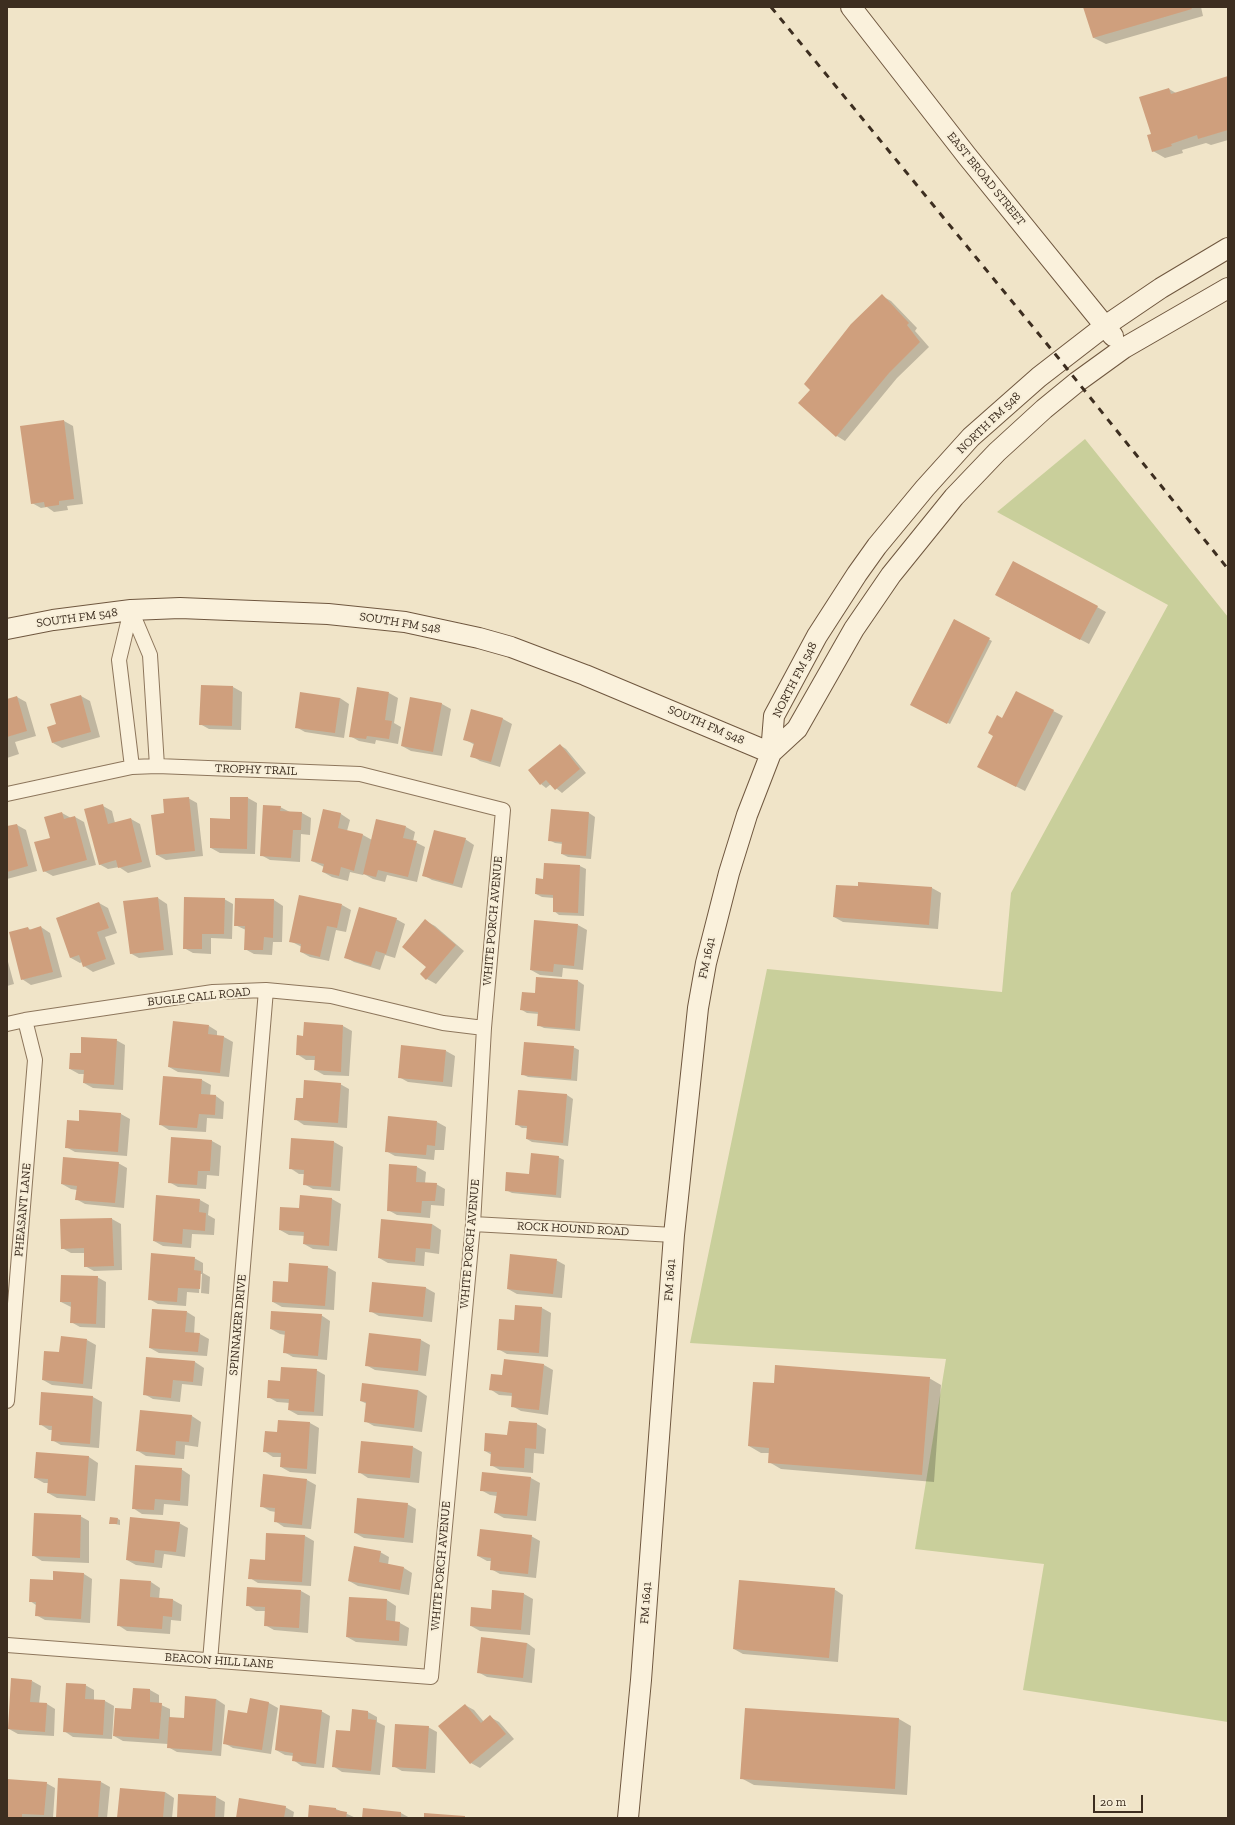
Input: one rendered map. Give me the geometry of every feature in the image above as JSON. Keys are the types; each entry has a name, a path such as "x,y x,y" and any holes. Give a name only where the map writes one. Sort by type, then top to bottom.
{"main road":[{"name":"EAST BROAD STREET","path":"851,7 967,156 1124,348"},
{"name":"NORTH FM 548","path":"771,753 774,716 817,636 878,546 925,488 990,419 1039,377 1105,326 1160,288 1228,248"},
{"name":"NORTH FM 548","path":"771,753 797,729 854,629 874,598 912,547 954,498 1016,433 1077,382 1124,348 1228,288"},
{"name":"SOUTH FM 548","path":"7,629 53,620 131,610 180,608 214,608 328,614 405,622 441,629 511,647 771,753"},
{"name":"FM 1641","path":"628,1818 674,1235 690,1067 706,963 715,922 740,836 771,753"}],"street":[{"path":"131,610 150,655 157,766"},
{"path":"131,610 119,660 132,767"},
{"name":"TROPHY TRAIL","path":"7,794 132,767 157,766 360,774 502,810"},
{"name":"WHITE PORCH AVENUE","path":"431,1677 473,1224 484,1028 502,810"},
{"name":"BUGLE CALL ROAD","path":"7,1024 213,992 266,990 331,996 443,1023 484,1028"},
{"name":"SPINNAKER DRIVE","path":"210,1661 266,990"},
{"name":"PHEASANT LANE","path":"7,1401 35,1060 25,1020"},
{"name":"ROCK HOUND ROAD","path":"473,1224 674,1235"},
{"name":"BEACON HILL LANE","path":"7,1645 431,1677"}],"green space":[{"path":"1085,439 1228,617 1228,1722 1023,1690 1044,1564 915,1549 946,1359 690,1343 767,969 1002,992 1011,893 1168,605 997,512"}],"building":[{"path":"1083,7 1191,7 1192,9 1093,38"},
{"path":"1228,76 1228,130 1198,139 1197,135 1171,144 1172,146 1152,152 1147,135 1151,134 1139,97 1169,88 1171,94"},
{"path":"882,294 909,323 907,325 920,342 889,373 836,437 798,403 810,390 804,384 851,324"},
{"path":"64,420 74,499 59,501 59,505 45,507 44,502 31,504 20,426"},
{"path":"1013,561 1098,606 1080,640 995,595"},
{"path":"954,619 990,638 947,724 910,705"},
{"path":"201,685 233,686 232,726 199,725"},
{"path":"357,687 389,692 385,720 392,721 389,739 367,736 366,739 349,737"},
{"path":"1016,691 1054,710 1016,787 977,767 993,736 988,733 997,715 1002,718"},
{"path":"300,692 340,698 335,733 295,728"},
{"path":"81,695 91,732 52,743 47,727 56,724 50,704"},
{"path":"17,696 27,731 7,737 7,699"},
{"path":"410,697 442,703 433,752 401,746"},
{"path":"471,709 503,718 491,762 470,757 474,743 463,740"},
{"path":"560,744 580,769 555,790 546,780 540,785 528,770"},
{"path":"189,797 195,851 156,855 151,815 164,813 163,799"},
{"path":"230,797 248,797 247,849 210,848 210,818 230,819"},
{"path":"103,804 108,824 131,818 142,862 118,868 116,860 99,865 84,809"},
{"path":"263,805 281,806 280,811 302,812 301,830 293,830 291,858 260,856"},
{"path":"323,809 341,813 338,828 363,834 354,871 341,867 339,876 322,872 324,864 311,861"},
{"path":"551,809 589,812 586,856 561,854 562,842 548,841"},
{"path":"62,812 64,819 75,816 87,860 43,872 34,842 50,838 44,817"},
{"path":"376,819 406,826 403,838 417,841 408,877 378,870 376,877 363,874"},
{"path":"17,824 28,866 7,872 7,826"},
{"path":"434,830 466,838 453,884 422,876"},
{"path":"544,863 580,865 578,913 553,912 553,895 535,894 536,878 543,879"},
{"path":"858,882 932,887 929,925 833,917 836,885 858,886"},
{"path":"299,895 342,904 337,928 327,926 320,957 300,952 301,944 289,942"},
{"path":"158,897 164,950 130,954 123,901"},
{"path":"184,897 225,898 224,934 202,934 202,949 183,949"},
{"path":"235,898 274,899 273,938 264,937 263,950 244,950 245,926 234,926"},
{"path":"99,902 109,928 97,932 106,959 83,967 79,955 70,958 56,918"},
{"path":"359,907 397,918 386,954 376,951 371,966 344,958"},
{"path":"425,919 456,945 426,980 420,974 426,967 402,947"},
{"path":"534,920 578,924 574,966 554,964 553,972 530,970"},
{"path":"41,926 53,972 21,980 9,932 28,927 29,930"},
{"path":"536,977 578,980 575,1029 537,1026 538,1012 520,1010 522,992 535,993"},
{"path":"173,1021 209,1025 208,1034 224,1036 220,1073 168,1067"},
{"path":"304,1022 343,1025 341,1072 314,1070 315,1056 296,1055 297,1035 303,1036"},
{"path":"81,1037 117,1039 114,1085 83,1083 84,1070 69,1069 70,1053 81,1053"},
{"path":"524,1042 574,1046 571,1079 521,1075"},
{"path":"401,1045 446,1050 443,1082 398,1078"},
{"path":"163,1076 202,1079 201,1094 216,1095 215,1115 199,1114 197,1128 159,1125"},
{"path":"304,1080 341,1083 338,1123 294,1120 296,1098 303,1098"},
{"path":"518,1090 567,1094 563,1143 526,1139 527,1126 515,1125"},
{"path":"79,1110 121,1113 118,1152 65,1148 67,1120 79,1121"},
{"path":"388,1116 437,1121 435,1146 427,1145 426,1155 385,1152"},
{"path":"171,1137 212,1140 210,1171 198,1171 197,1185 168,1183"},
{"path":"291,1138 334,1141 331,1187 303,1185 304,1170 289,1169"},
{"path":"531,1153 559,1156 556,1195 505,1191 506,1172 529,1174"},
{"path":"63,1157 119,1162 115,1203 75,1200 77,1186 61,1184"},
{"path":"389,1164 417,1166 416,1182 437,1183 435,1201 422,1201 421,1213 387,1211"},
{"path":"156,1195 200,1199 199,1212 206,1213 205,1231 183,1229 182,1244 153,1241"},
{"path":"300,1195 332,1198 329,1246 303,1244 304,1232 279,1230 280,1207 299,1208"},
{"path":"112,1218 114,1266 84,1267 84,1248 61,1249 60,1219"},
{"path":"381,1219 432,1224 430,1249 416,1248 415,1262 378,1258"},
{"path":"151,1253 195,1257 194,1270 201,1271 200,1289 178,1288 177,1302 148,1300"},
{"path":"510,1254 557,1259 553,1294 507,1289"},
{"path":"289,1263 328,1266 325,1306 272,1302 273,1281 288,1282"},
{"path":"61,1275 98,1276 96,1324 70,1323 71,1302 60,1302"},
{"path":"372,1282 426,1287 423,1317 369,1312"},
{"path":"515,1305 542,1307 539,1353 497,1350 499,1319 514,1320"},
{"path":"152,1309 187,1311 185,1332 200,1333 198,1352 149,1348"},
{"path":"271,1311 322,1314 318,1356 283,1353 285,1331 270,1329"},
{"path":"369,1333 421,1339 418,1371 365,1366"},
{"path":"61,1336 87,1339 83,1384 42,1380 44,1351 59,1352"},
{"path":"146,1357 195,1361 193,1382 173,1380 171,1398 143,1395"},
{"path":"504,1359 544,1364 539,1410 511,1407 512,1393 489,1390 491,1374 502,1375"},
{"path":"775,1365 930,1377 922,1475 768,1463 769,1448 748,1446 753,1382 774,1383"},
{"path":"281,1367 317,1369 314,1412 288,1410 289,1399 267,1398 268,1380 280,1381"},
{"path":"362,1383 418,1390 414,1428 364,1422 366,1402 360,1401"},
{"path":"41,1392 93,1396 90,1444 51,1441 52,1426 39,1425"},
{"path":"140,1410 192,1415 189,1442 176,1441 175,1455 136,1451"},
{"path":"278,1420 310,1422 307,1469 280,1467 281,1453 263,1452 265,1431 277,1432"},
{"path":"509,1421 537,1423 536,1449 525,1448 524,1468 490,1466 491,1452 484,1451 485,1433 507,1435"},
{"path":"361,1441 413,1446 410,1478 358,1473"},
{"path":"36,1452 89,1456 86,1496 47,1493 48,1479 34,1478"},
{"path":"135,1465 182,1468 180,1501 155,1499 154,1510 132,1509"},
{"path":"482,1472 531,1477 527,1516 494,1513 497,1492 480,1491"},
{"path":"263,1474 307,1479 302,1525 274,1522 275,1508 260,1507"},
{"path":"357,1498 408,1503 404,1538 354,1533"},
{"path":"34,1513 81,1515 80,1558 32,1556"},
{"path":"110,1517 118,1518 117,1524 109,1524"},
{"path":"130,1517 180,1522 176,1552 155,1550 154,1563 126,1560"},
{"path":"480,1529 532,1535 528,1574 490,1570 491,1558 477,1556"},
{"path":"266,1533 305,1535 302,1582 248,1579 250,1559 265,1560"},
{"path":"354,1546 381,1551 379,1562 404,1567 400,1590 348,1581"},
{"path":"53,1571 84,1573 81,1619 35,1616 36,1602 29,1602 30,1579 53,1580"},
{"path":"120,1579 151,1581 150,1597 173,1599 172,1617 163,1616 162,1629 117,1626"},
{"path":"739,1580 835,1588 829,1658 733,1649"},
{"path":"247,1587 301,1590 299,1628 264,1626 265,1607 246,1606"},
{"path":"492,1590 524,1593 521,1630 470,1626 471,1607 491,1609"},
{"path":"349,1597 387,1599 386,1620 400,1622 399,1641 346,1637"},
{"path":"481,1637 527,1643 523,1678 477,1673"},
{"path":"11,1678 32,1680 30,1702 47,1703 45,1732 8,1729"},
{"path":"66,1683 86,1684 85,1699 105,1700 103,1735 63,1732"},
{"path":"133,1688 150,1689 150,1702 162,1703 159,1739 113,1736 115,1708 131,1709"},
{"path":"185,1696 216,1699 212,1751 167,1748 169,1717 184,1718"},
{"path":"250,1698 269,1702 262,1750 223,1744 228,1710 247,1713"},
{"path":"465,1704 481,1723 490,1715 506,1734 470,1764 438,1726"},
{"path":"280,1705 322,1710 316,1764 292,1761 293,1753 275,1750"},
{"path":"745,1708 899,1718 895,1789 740,1779"},
{"path":"352,1709 368,1711 368,1719 376,1720 371,1771 332,1767 336,1730 350,1731"},
{"path":"395,1724 429,1726 426,1769 392,1767"},
{"path":"58,1778 101,1781 98,1818 56,1818"},
{"path":"7,1779 47,1782 44,1815 22,1814 22,1818 7,1818"},
{"path":"120,1788 165,1792 163,1818 117,1818"},
{"path":"178,1794 216,1796 215,1818 177,1818"},
{"path":"239,1798 286,1806 284,1818 236,1818"},
{"path":"309,1805 336,1808 336,1810 347,1812 346,1818 308,1818"},
{"path":"363,1808 401,1812 401,1818 362,1818"},
{"path":"424,1813 465,1816 465,1818 424,1818"}],"railway":[{"path":"771,7 1060,360 1228,569"}]}
